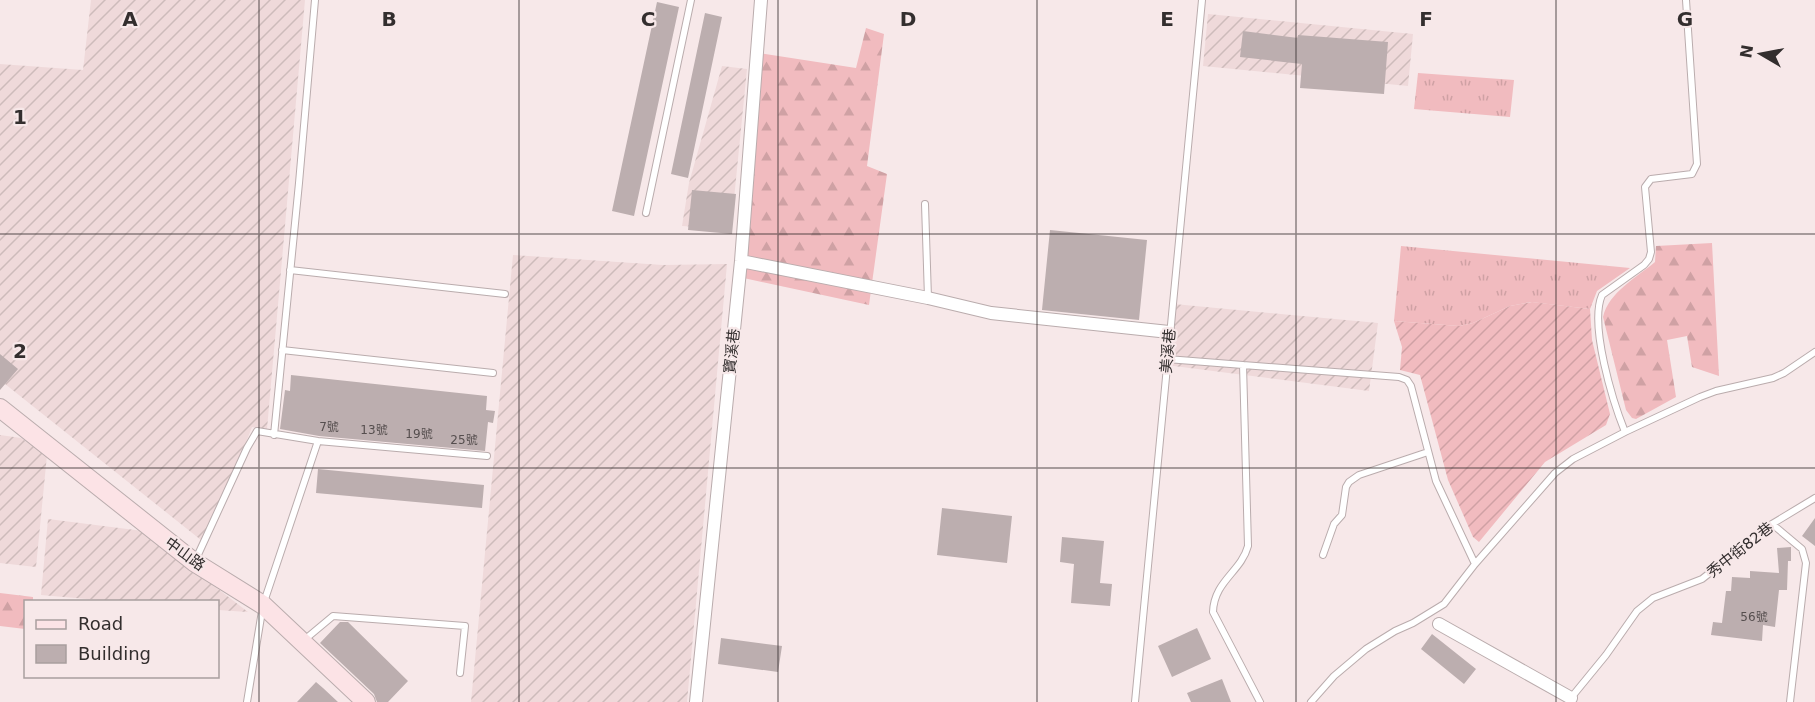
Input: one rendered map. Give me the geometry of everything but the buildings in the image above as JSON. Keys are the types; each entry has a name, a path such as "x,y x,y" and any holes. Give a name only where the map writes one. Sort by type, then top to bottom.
{"street":[{"name":"寶溪巷","path":"696,702 741,261 761,0"},
{"path":"741,261 992,313 1169,332"},
{"name":"中山路","path":"0,408 194,562 263,605 366,702"},
{"path":"1439,624 1569,700"}],"lane":[{"path":"274,435 315,0"},
{"path":"646,213 691,0"},
{"name":"美溪巷","path":"1136,702 1202,0"},
{"path":"1625,432 1615,406 1606,371 1597,317 1599,302 1602,295 1649,259 1651,252 1645,187 1651,179 1692,174 1697,164 1686,0"},
{"path":"925,204 928,298"},
{"path":"290,270 506,294"},
{"path":"282,350 494,373"},
{"path":"1311,702 1334,676 1366,649 1444,604 1475,564 1560,468 1625,432 1708,394 1784,373 1815,352"},
{"path":"1167,359 1403,378 1411,386 1436,481 1475,564"},
{"path":"1243,365 1248,546 1244,557 1219,589 1213,604 1213,612 1260,702"},
{"path":"194,562 247,448 257,432 318,441 487,456"},
{"path":"247,702 263,605 318,441"},
{"path":"1323,555 1334,524 1342,515 1346,488 1354,478 1428,452"},
{"name":"秀中街82巷","path":"1569,700 1606,655 1637,611 1653,598 1702,579 1772,524 1815,498"},
{"path":"1772,524 1802,549 1806,563 1790,702"},
{"path":"303,641 333,616 465,626 460,673"}],"shaded area":[{"path":"91,0 305,0 267,429 252,427 206,544 0,380 0,64 83,70"},
{"path":"1208,14 1413,34 1408,86 1203,66"},
{"path":"722,66 747,69 731,229 682,226 689,183"},
{"path":"513,255 663,265 727,264 687,702 471,702"},
{"path":"1174,304 1378,323 1369,391 1166,365"},
{"path":"0,435 21,438 47,455 36,567 0,563"},
{"path":"48,519 143,531 248,612 219,610 219,600 98,600 41,595"}],"green space":[{"path":"866,28 884,34 867,166 887,174 869,305 739,277 758,53 856,68"},
{"path":"1418,73 1514,80 1510,117 1414,109"},
{"path":"1712,243 1719,376 1692,367 1687,336 1667,340 1676,397 1636,419 1632,418 1626,410 1603,317 1606,308 1624,286 1655,262 1656,246"},
{"path":"1401,246 1630,268 1597,291 1590,309 1531,302 1510,306 1473,323 1459,326 1394,321"},
{"path":"1532,302 1590,309 1592,340 1610,414 1606,425 1545,462 1479,542 1473,537 1448,480 1420,375 1400,370 1402,347 1394,321 1459,326 1473,323 1510,306"},
{"path":"0,593 33,597 33,600 24,600 24,629 0,626"}]}
